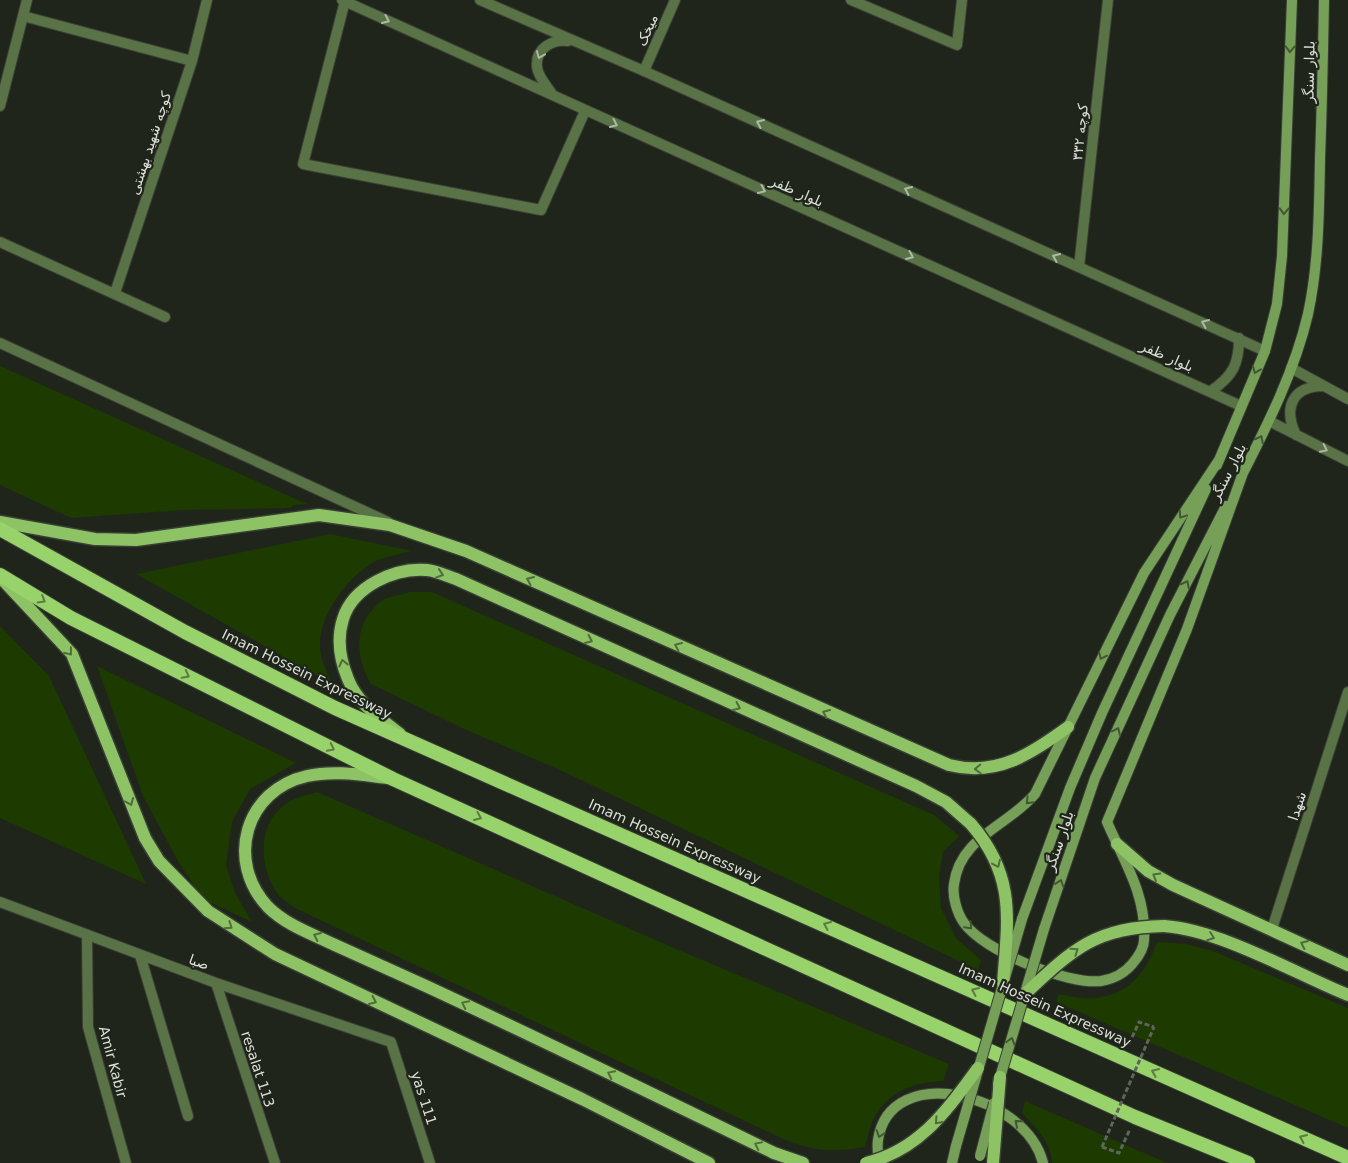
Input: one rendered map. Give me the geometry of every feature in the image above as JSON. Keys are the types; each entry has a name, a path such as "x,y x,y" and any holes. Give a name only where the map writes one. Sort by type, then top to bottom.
{"highway":[{"name":"Imam Hossein Expressway","path":"0,529 184,632 335,708 1348,1158"},
{"path":"0,576 71,618 393,779 1135,1117 1248,1163"}],"main road":[{"name":"بلوار سنگر","path":"952,1163 1022,919 1070,788 1102,713 1219,460 1265,351 1277,304 1282,256 1292,0"},
{"name":"بلوار سنگر","path":"979,1159 1000,1077 1044,929 1095,778 1170,615 1269,421 1291,368 1307,316 1316,259 1324,0"},
{"path":"1219,460 1144,573 1035,794 1026,804 968,848 958,866 954,885 957,908 965,924 984,941 1020,960 1081,980 1100,981 1114,978 1127,971 1137,958 1144,942 1143,911 1138,890 1130,870 1107,822 1187,629 1244,470"},
{"path":"0,522 95,539 136,540 319,515 390,524 466,551 949,765 972,770 993,768 1022,756 1068,727"},
{"path":"405,739 360,700 348,680 342,659 339,637 343,617 354,600 368,587 383,578 401,571 426,570 456,580 916,786 946,802 971,824 992,853 1001,871 1005,887 1007,918 1003,983"},
{"path":"0,576 72,654 145,838 158,861 208,911 275,954 582,1099 709,1163"},
{"path":"393,779 341,773 307,776 287,784 272,794 259,807 248,829 245,858 250,878 257,894 269,908 297,927 774,1152 803,1163"},
{"path":"1117,844 1136,862 1160,878 1348,965"},
{"path":"1025,994 1075,950 1099,937 1137,927 1164,926 1192,930 1216,938 1348,995"},
{"path":"866,1163 896,1153 922,1136 942,1117 978,1068"},
{"path":"993,1163 1000,1077"},
{"path":"879,1163 878,1141 880,1130 890,1115 912,1098 936,1094 972,1099 1003,1112 1029,1133 1036,1144 1043,1163"}],"street":[{"path":"0,106 27,0"},
{"name":"کوچه شهید بهشتی","path":"115,293 192,61 207,0"},
{"path":"480,0 644,71 1265,351"},
{"name":"میخک","path":"644,71 675,0"},
{"path":"851,0 957,46 962,0"},
{"name":"کوچه ۳۳۲","path":"1078,267 1108,0"},
{"path":"343,1 303,164 541,210 585,111"},
{"name":"بلوار ظفر","path":"343,1 1241,406"},
{"path":"23,16 192,61"},
{"path":"552,94 536,66 539,55 544,46 552,42 562,40 577,42"},
{"path":"0,242 165,317"},
{"path":"1211,391 1224,382 1234,369 1239,354 1238,338"},
{"path":"0,343 403,529"},
{"path":"1291,368 1348,399"},
{"path":"1296,435 1289,414 1296,396 1311,386 1324,386"},
{"path":"1269,421 1348,460"},
{"name":"شهدا","path":"1272,929 1348,692"},
{"name":"صبا","path":"0,902 86,936 391,1042"},
{"name":"Amir Kabir","path":"86,936 88,1027 126,1163"},
{"path":"140,955 188,1116"},
{"name":"resalat 113","path":"216,982 275,1163"},
{"name":"yas 111","path":"391,1042 430,1163"}],"path":[{"path":"1122,1058 1139,1022 1154,1027 1102,1147 1119,1153 1135,1117"}],"green space":[{"path":"0,366 307,504 293,505 291,508 183,510 71,518 0,485"},
{"path":"330,534 412,551 378,560 367,566 347,585 330,609 324,622 320,652 332,684 136,574"},
{"path":"410,592 432,592 934,815 959,836 943,852 939,877 941,908 956,938 981,960 978,970 558,769 462,728 371,684 362,663 360,652 359,641 365,621 371,611 383,600"},
{"path":"0,626 49,676 146,884 0,818"},
{"path":"97,666 296,763 250,789 232,822 226,865 235,893 252,922 203,899 179,863 143,796"},
{"path":"317,792 667,945 949,1064 943,1081 923,1083 905,1089 889,1099 876,1114 865,1147 824,1150 801,1145 777,1136 295,908 285,901 277,893 267,871 264,859 265,835 275,814 284,805"},
{"path":"1157,942 1186,944 1213,951 1348,1008 1348,1128 1056,1002 1059,994 1093,998 1107,996 1120,991 1141,972 1150,959"},
{"path":"1025,1101 1167,1163 1052,1163 1046,1142 1022,1113"}]}
